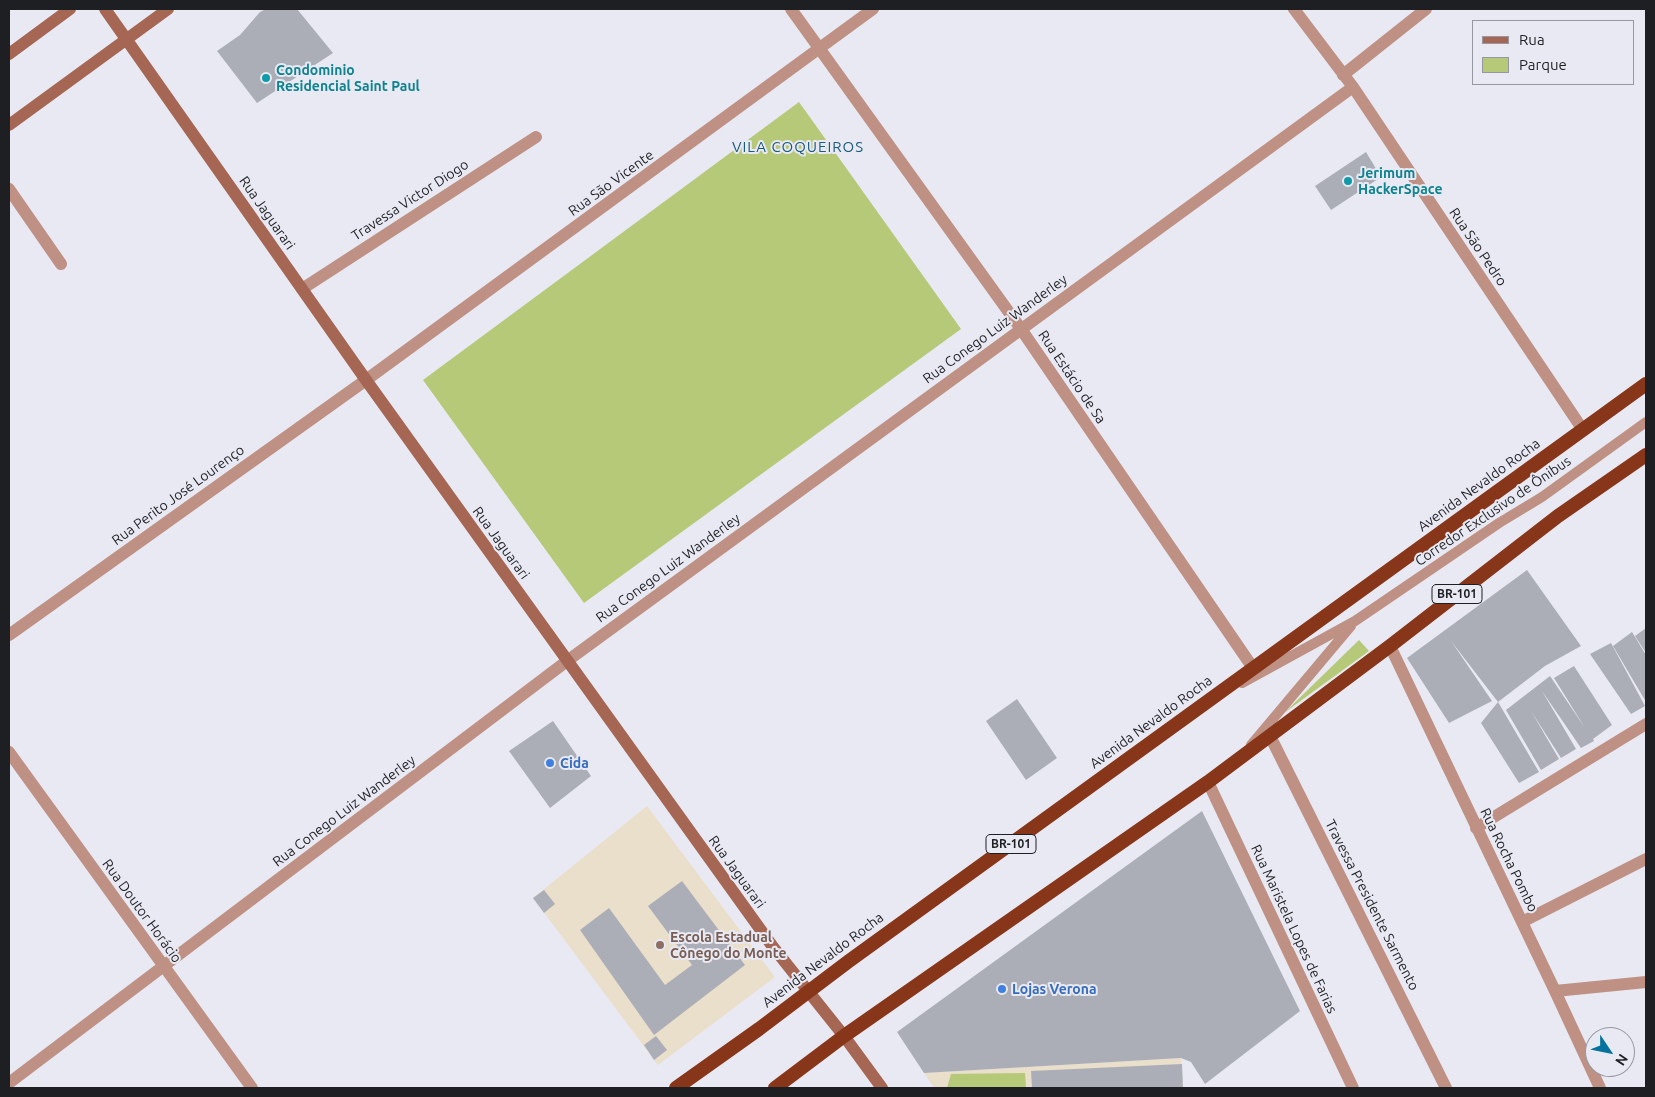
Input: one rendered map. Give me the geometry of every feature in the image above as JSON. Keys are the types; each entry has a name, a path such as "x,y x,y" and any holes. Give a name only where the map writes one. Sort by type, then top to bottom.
{"highway":[{"name":"Avenida Nevaldo Rocha","path":"676,1088 1646,384"},
{"name":"BR-101","path":"774,1088 844,1036 1208,782 1390,646 1558,516 1646,455"}],"main road":[{"path":"9,54 70,9"},
{"name":"Rua Jaguarari","path":"105,9 366,380 772,947 844,1036 882,1088"},
{"path":"9,125 168,9"}],"street":[{"name":"Rua Estácio de Sa","path":"791,9 1020,329 1253,668"},
{"name":"Rua São Vicente","path":"366,380 873,9"},
{"name":"Rua São Pedro","path":"1294,9 1352,87 1583,430"},
{"path":"1343,75 1426,9"},
{"name":"Rua Conego Luiz Wanderley","path":"9,1083 567,661 1352,87"},
{"name":"Travessa Victor Diogo","path":"302,289 536,137"},
{"path":"9,189 61,264"},
{"name":"Rua Perito José Lourenço","path":"9,635 366,380"},
{"name":"Rua Rocha Pombo","path":"1390,646 1600,1088"},
{"path":"1476,828 1646,724"},
{"name":"Travessa Presidente Sarmento","path":"1270,736 1446,1088"},
{"name":"Rua Doutor Horácio","path":"9,752 252,1088"},
{"name":"Rua Maristela Lopes de Farias","path":"1208,782 1353,1088"},
{"path":"1522,922 1646,859"},
{"path":"1555,991 1646,982"}],"lane":[{"name":"Corredor Exclusivo de Ônibus","path":"1202,705 1354,621 1499,523 1542,497 1646,422"},
{"name":"Corredor Exclusivo de Ônibus","path":"1241,757 1354,621"}],"shaded area":[{"name":"Escola Estadual Cônego do Monte","path":"647,806 775,977 658,1065 533,898"},
{"path":"1181,1058 1183,1088 934,1088 924,1073"}],"green space":[{"path":"799,102 961,329 584,603 423,380"},
{"path":"1359,640 1369,651 1284,713"},
{"path":"1025,1073 1026,1088 947,1088 951,1074"}],"building":[{"name":"Condominio Residencial Saint Paul","path":"266,9 297,9 333,53 257,103 217,51 240,35 260,12"},
{"name":"Jerimum HackerSpace","path":"1366,152 1381,177 1331,210 1315,186"},
{"path":"1527,570 1581,646 1545,666 1498,702 1451,641 1492,701 1449,723 1407,658"},
{"path":"1646,628 1646,653 1635,636"},
{"path":"1632,632 1646,655 1646,702 1613,646"},
{"path":"1611,643 1645,706 1631,714 1590,654"},
{"path":"1574,666 1612,725 1593,739 1594,741 1581,748 1542,691 1576,749 1561,758 1531,711 1559,759 1541,770 1506,710 1550,676 1585,728 1554,678"},
{"path":"1017,699 1057,758 1026,780 986,721"},
{"path":"1498,702 1539,772 1519,783 1481,723"},
{"name":"Cida","path":"553,721 591,776 550,808 509,751"},
{"path":"1202,811 1300,1011 1205,1084 1191,1062 1181,1058 924,1073 897,1032"},
{"path":"682,881 745,965 654,1035 580,930 609,908 665,985 692,965 648,906"},
{"path":"544,890 555,904 544,913 533,898"},
{"path":"656,1036 667,1050 654,1060 644,1045"},
{"path":"1182,1064 1183,1088 1032,1088 1031,1071"}],"place":[{"name":"Condominio Residencial Saint Paul","path":"266,78"},
{"name":"Jerimum HackerSpace","path":"1348,181"},
{"name":"Cida","path":"550,763"},
{"name":"Escola Estadual Cônego do Monte","path":"660,945"},
{"name":"Lojas Verona","path":"1002,989"}],"district":[{"name":"VILA COQUEIROS","path":"798,147"}]}
